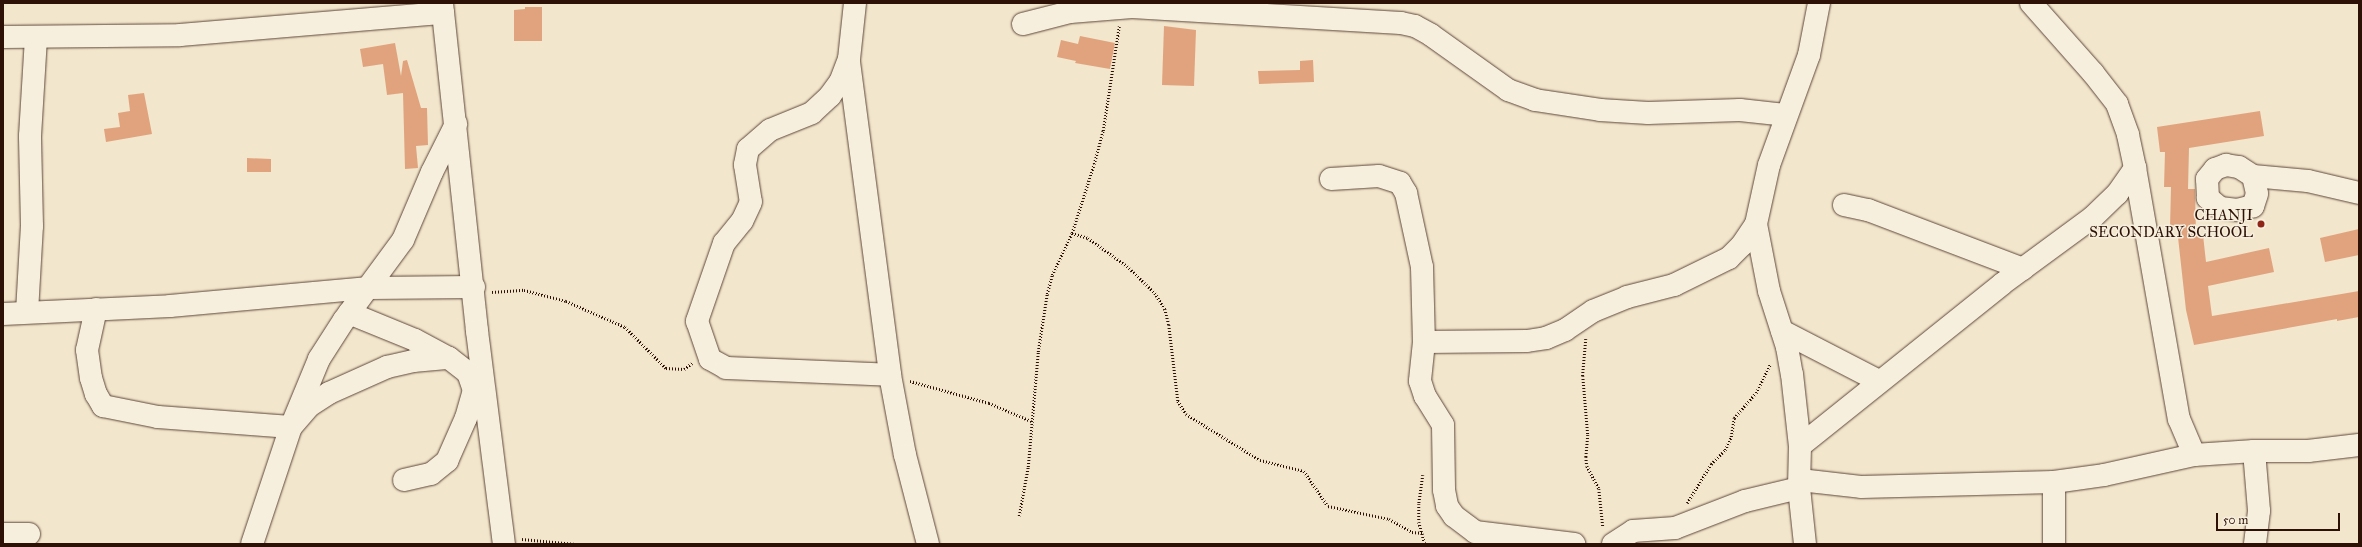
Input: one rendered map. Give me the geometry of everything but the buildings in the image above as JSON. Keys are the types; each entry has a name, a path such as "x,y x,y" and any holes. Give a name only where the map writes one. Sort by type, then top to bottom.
{"street":[{"path":"855,3 849,58 890,375 905,455 928,544"},
{"path":"1424,342 1527,341 1546,338 1565,330 1582,318 1627,297 1674,285 1712,268 1729,258 1742,245 1756,224 1769,165 1785,116 1809,55 1819,3"},
{"path":"2031,3 2093,73 2117,104 2128,135 2179,419 2194,455"},
{"path":"1023,24 1070,12 1121,7 1237,11 1402,23 1415,26 1431,35 1508,90 1535,100 1600,110 1648,113 1740,110 1785,116"},
{"path":"3,37 180,35 443,8 474,290 479,389 504,543"},
{"path":"27,312 32,226 30,136 36,37"},
{"path":"849,58 840,82 830,96 812,113 770,130 748,149 745,165 751,202 742,221 724,243 697,318 708,353 716,365 726,368 890,375"},
{"path":"252,544 291,427 318,359 349,313 369,288 403,240 432,172 456,124"},
{"path":"1800,446 2023,269 2092,218 2117,194 2134,168"},
{"path":"1331,178 1379,176 1400,183 1406,193 1422,267 1424,342 1420,381 1425,396 1443,425 1444,490 1448,506 1454,516 1475,532 1574,544"},
{"path":"2253,176 2308,181 2359,193"},
{"path":"1844,205 1868,210 2023,269"},
{"path":"1756,224 1769,291 1785,339 1800,446 1799,484 1806,544"},
{"path":"3,314 236,301 369,288 474,290"},
{"path":"96,309 87,350 91,378 103,406 158,417 291,427"},
{"path":"349,313 415,340 449,358 468,373 479,389"},
{"path":"1785,339 1879,382"},
{"path":"291,427 309,406 329,393 386,367 413,361 449,358"},
{"path":"404,480 431,474 447,461 479,389"},
{"path":"1608,538 1633,531 1668,529 1690,524 1745,501 1799,484 1861,487 2054,482 2104,475 2194,455 2254,451 2308,451 2359,445"},
{"path":"2254,451 2259,511 2255,544"},
{"path":"2054,482 2054,544"},
{"path":"3,534 30,534"}],"path":[{"path":"1019,516 1028,467 1031,421 1047,294 1052,275 1072,233 1103,131 1121,7"},
{"path":"1072,233 1088,238 1127,266 1155,293 1165,309 1169,325 1178,401 1186,414 1260,460 1304,471 1328,506 1389,519 1412,532 1423,533"},
{"path":"474,290 524,290 566,301 625,327 666,368 684,368 708,353"},
{"path":"1582,318 1586,352 1583,383 1588,435 1587,466 1599,489 1608,538"},
{"path":"1668,529 1712,464 1725,450 1731,437 1734,418 1756,393 1785,339"},
{"path":"890,375 989,403 1031,421"},
{"path":"504,543 531,539 576,544"}],"place":[{"name":"CHANJI SECONDARY SCHOOL","path":"2261,224"}]}
